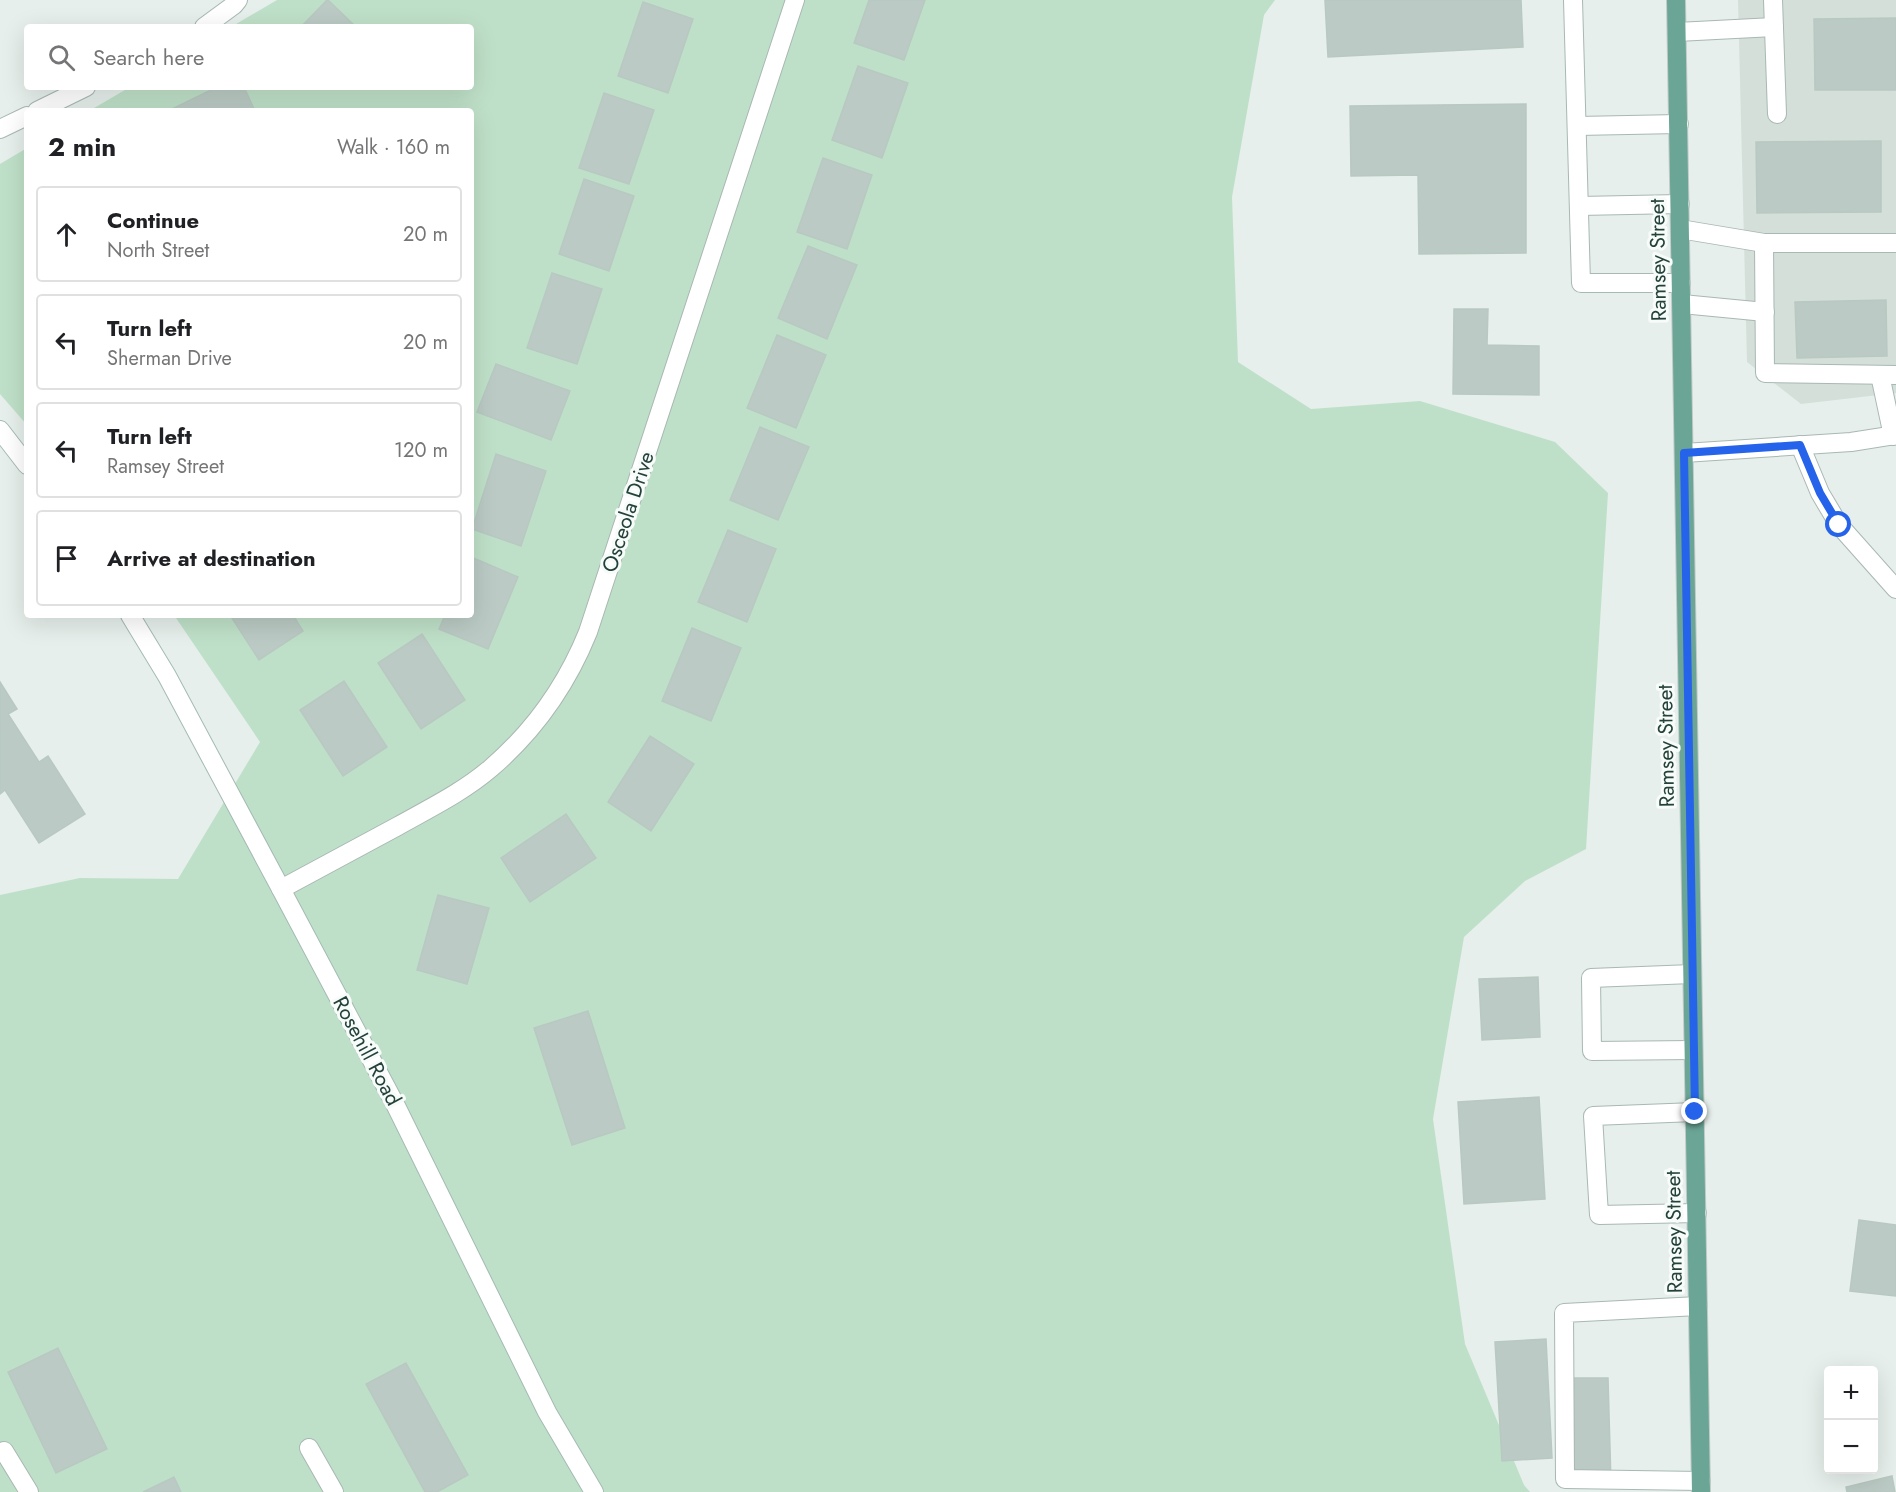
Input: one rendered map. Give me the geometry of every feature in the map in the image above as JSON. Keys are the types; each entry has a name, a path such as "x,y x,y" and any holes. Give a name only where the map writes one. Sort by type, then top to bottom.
{"main road":[{"name":"Ramsey Street","path":"1676,0 1701,1486"}],"street":[{"path":"208,24 238,0"},
{"name":"Osceola Drive","path":"281,889 451,796 490,768 525,734 556,697 588,632 795,0"},
{"path":"1573,0 1581,283 1681,283"},
{"path":"1773,0 1778,114"},
{"path":"1677,32 1774,27"},
{"path":"43,108 80,90"},
{"path":"0,129 24,117"},
{"path":"1577,126 1678,124"},
{"path":"1579,206 1680,204"},
{"path":"1680,230 1764,243 1896,243"},
{"path":"1684,453 1851,442 1895,435 1888,375 1766,373 1764,243"},
{"path":"1682,304 1765,312"},
{"path":"4,442 24,462"},
{"path":"1800,445 1820,493 1839,525 1896,589"},
{"name":"Rosehill Road","path":"132,618 167,676 395,1104 548,1412 594,1492"},
{"path":"1692,974 1591,978 1592,1051 1694,1050"},
{"path":"1695,1112 1593,1116 1599,1215 1697,1213"},
{"path":"1698,1306 1564,1312 1565,1479 1701,1486"},
{"path":"309,1448 334,1492"},
{"path":"0,1454 4,1451 29,1492"}],"shaded area":[{"path":"1738,0 1896,0 1896,393 1801,404 1747,362"}],"green space":[{"path":"277,0 1275,0 1264,15 1232,197 1238,362 1311,409 1420,401 1555,442 1608,493 1586,849 1525,881 1464,937 1433,1119 1465,1344 1524,1485 1530,1492 0,1492 0,895 80,878 178,879 260,742 176,618 474,618 474,108 94,108 125,90 474,90 474,24 236,24"},
{"path":"24,150 24,422 0,394 0,164"}],"building":[{"path":"328,0 353,24 304,24"},
{"path":"869,0 925,0 904,60 854,43"},
{"path":"1325,0 1521,0 1523,47 1328,57"},
{"path":"643,2 693,19 668,93 618,76"},
{"path":"1896,18 1896,90 1815,90 1814,19"},
{"path":"858,66 908,83 882,158 832,140"},
{"path":"211,90 245,90 254,108 174,108"},
{"path":"604,93 654,110 629,184 579,168"},
{"path":"1526,104 1526,253 1419,254 1418,175 1351,176 1350,106"},
{"path":"1881,141 1881,212 1757,213 1756,142"},
{"path":"823,158 872,175 847,249 797,232"},
{"path":"584,179 634,196 609,271 559,254"},
{"path":"808,246 857,265 827,339 778,318"},
{"path":"552,273 602,289 577,364 527,348"},
{"path":"1886,300 1887,356 1797,358 1795,302"},
{"path":"1454,309 1488,309 1487,345 1539,346 1539,395 1453,394"},
{"path":"777,335 826,355 796,428 747,408"},
{"path":"496,364 570,391 551,440 477,412"},
{"path":"760,427 809,447 778,520 730,500"},
{"path":"496,454 546,471 521,546 474,530 474,523"},
{"path":"728,530 776,549 747,622 698,602"},
{"path":"474,558 518,577 488,649 439,629 444,618 474,618"},
{"path":"232,618 295,618 303,631 259,660"},
{"path":"692,628 741,648 711,721 662,701"},
{"path":"422,634 465,700 421,729 378,663"},
{"path":"344,681 387,747 343,776 300,710"},
{"path":"0,682 17,709 8,714 39,762 48,756 85,814 39,843 5,790 0,794"},
{"path":"650,736 694,764 651,831 608,802"},
{"path":"566,814 596,858 530,902 501,858"},
{"path":"438,895 489,908 467,984 417,970"},
{"path":"1538,977 1540,1037 1482,1040 1479,979"},
{"path":"588,1011 625,1128 572,1145 534,1028"},
{"path":"1539,1097 1545,1199 1464,1204 1458,1102"},
{"path":"1859,1220 1896,1225 1896,1296 1850,1291"},
{"path":"1546,1339 1552,1458 1502,1461 1495,1342"},
{"path":"58,1348 107,1449 56,1473 8,1372"},
{"path":"406,1363 468,1475 437,1492 425,1492 366,1384"},
{"path":"1571,1378 1608,1378 1611,1483 1573,1484"},
{"path":"1892,1476 1895,1492 1847,1492 1846,1487"},
{"path":"174,1477 181,1492 143,1492"}],"route":[{"path":"1695,1112 1684,453 1800,445 1820,493 1839,525"}]}
